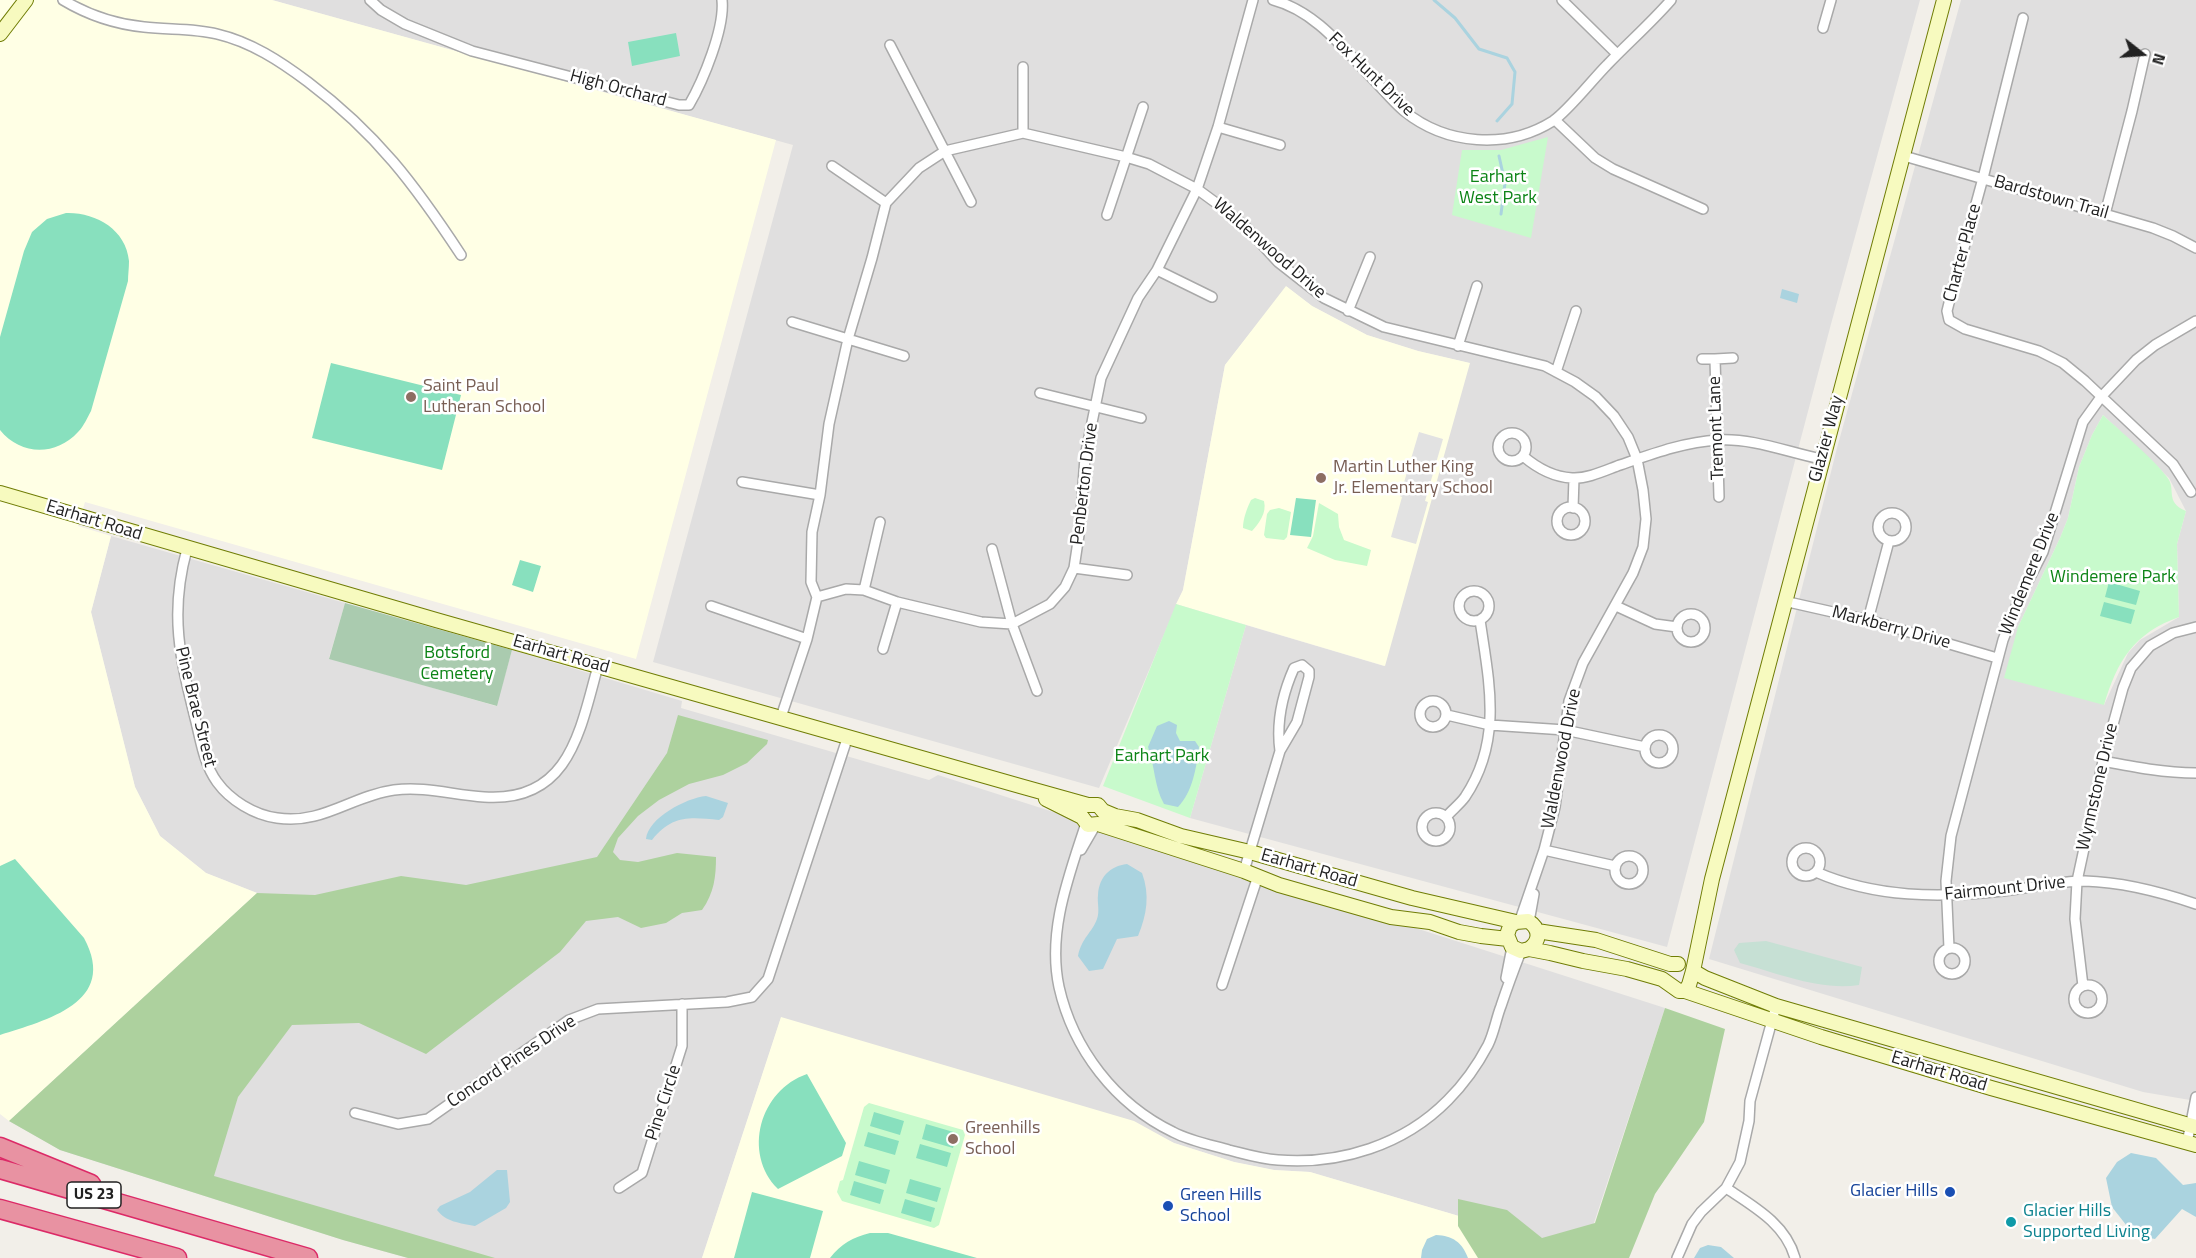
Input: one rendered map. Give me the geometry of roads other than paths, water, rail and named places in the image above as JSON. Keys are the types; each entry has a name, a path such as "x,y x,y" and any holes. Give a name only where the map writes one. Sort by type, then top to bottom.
{"highway":[{"path":"0,1147 188,1222"},
{"name":"US 23","path":"0,1169 308,1258"},
{"name":"US 23","path":"0,1209 177,1258"},
{"path":"0,1218 71,1229"}],"street":[{"path":"0,34 26,0"},
{"path":"63,0 84,13 112,22 216,33 258,49 283,64 335,102 382,147 425,200 461,255"},
{"name":"High Orchard","path":"369,0 405,24 472,51 679,105 689,105 698,90 720,27 722,0"},
{"name":"Penberton Drive","path":"1012,624 1050,604 1065,587 1074,568 1080,528 1085,457 1101,378 1138,298 1157,270 1197,189 1218,127 1253,0"},
{"name":"Fox Hunt Drive","path":"1273,0 1298,9 1314,21 1334,38 1403,110 1438,131 1460,138 1491,140 1528,134 1555,120 1671,0"},
{"path":"1562,0 1617,54"},
{"path":"1823,28 1831,0"},
{"name":"Glazier Way","path":"1686,966 1712,879 1944,0"},
{"name":"Charter Place","path":"2023,18 1947,311 1949,320 1965,328 2039,351 2063,363 2101,397"},
{"path":"890,45 971,202"},
{"path":"2105,214 2145,54"},
{"path":"1023,67 1023,134"},
{"path":"1107,215 1143,106"},
{"path":"1555,120 1595,158 1613,170 1703,209"},
{"path":"1218,127 1280,145"},
{"name":"Waldenwood Drive","path":"781,717 807,639 817,597 811,582 812,532 820,495 829,424 848,339 886,203 919,168 945,151 1023,134 1052,142 1090,147 1126,157 1149,164 1197,189 1246,227 1278,262 1324,298 1384,327 1545,366 1575,382 1596,397 1614,416 1628,437 1637,459 1646,519 1643,547 1616,606 1583,663 1569,701 1555,807 1525,924"},
{"name":"Bardstown Trail","path":"1904,156 2153,228 2196,248"},
{"path":"832,166 886,203"},
{"name":"Waldenwood Drive","path":"1348,311 1370,257"},
{"path":"1157,270 1212,297"},
{"path":"1458,346 1477,286"},
{"path":"1556,372 1576,311"},
{"name":"Windemere Drive","path":"1949,948 1946,864 1951,836 1997,658 2019,599 2043,552 2083,422 2116,379 2148,350 2196,321"},
{"path":"792,322 904,356"},
{"name":"Tremont Lane","path":"1702,359 1733,358"},
{"name":"Tremont Lane","path":"1715,359 1719,497"},
{"path":"1040,393 1141,418"},
{"path":"2101,397 2173,464 2191,492"},
{"path":"1523,456 1537,468 1555,475 1574,478 1592,475 1679,446 1718,440 1772,446 1821,459"},
{"path":"1573,508 1574,478"},
{"path":"742,482 820,495"},
{"name":"Earhart Road","path":"0,493 187,549 1020,786 1092,818 1279,885 1390,917 1430,922 1517,947 1617,966 1662,979 1679,988 1997,1070 2194,1126"},
{"path":"864,590 880,522"},
{"path":"1868,620 1889,541"},
{"name":"Pine Brae Street","path":"187,549 179,583 176,612 178,640 181,663 202,748 209,770 226,792 239,803 265,816 293,820 318,817 365,797 405,789 433,789 483,797 513,796 525,792 550,778 568,758 579,732 598,666"},
{"path":"992,549 1012,624 1037,691"},
{"path":"1074,568 1127,575"},
{"path":"817,597 846,589 864,590 897,602 981,622 1012,624"},
{"name":"Markberry Drive","path":"1784,601 1868,620 1997,658"},
{"path":"883,649 897,602"},
{"path":"711,606 807,639"},
{"path":"1616,606 1655,624 1677,627"},
{"path":"1446,817 1464,798 1477,776 1485,752 1490,725 1492,696 1480,620"},
{"name":"Wynnstone Drive","path":"2082,986 2075,919 2077,881 2103,761 2123,688 2132,668 2150,646 2173,633 2196,627"},
{"path":"1244,871 1280,751 1297,722 1309,677 1309,671 1302,665 1294,668 1278,718 1280,751"},
{"path":"1447,715 1490,725 1565,730 1645,747"},
{"name":"Concord Pines Drive","path":"356,1113 398,1124 428,1119 569,1020 598,1009 727,1002 752,997 768,979 848,736"},
{"path":"2103,761 2141,769 2196,773"},
{"path":"1092,818 1063,896 1057,928 1055,959 1064,1007 1084,1051 1105,1080 1126,1101 1150,1118 1173,1132 1196,1141 1254,1157 1311,1161 1345,1156 1391,1141 1417,1126 1448,1100 1488,1044 1517,947 1508,930 1525,924 1537,940 1517,947"},
{"name":"Earhart Road","path":"1092,818 1250,852 1412,898 1596,940 1670,964 1686,966 1697,975 1821,1037 2191,1144"},
{"name":"Waldenwood Drive","path":"1544,850 1615,866"},
{"name":"Fairmount Drive","path":"1816,872 1838,882 1862,888 1914,895 2004,891 2077,881 2116,884 2196,904"},
{"path":"1222,985 1258,876"},
{"path":"1679,988 1689,985 1686,966"},
{"name":"Pine Circle","path":"619,1188 642,1173 682,1046 682,1004"},
{"path":"1677,1258 1692,1224 1726,1188 1740,1162 1749,1121 1750,1101 1774,1013"},
{"path":"1991,1088 1997,1070"},
{"path":"2191,1144 2196,1097"},
{"path":"1726,1188 1776,1224 1785,1234 1795,1258"}],"water":[{"path":"1782,289 1799,294 1797,303 1780,298"},
{"path":"1169,721 1177,725 1176,733 1180,741 1195,741 1199,747 1190,787 1178,807 1164,804 1158,790 1148,747 1157,726"},
{"path":"706,796 728,803 723,817 719,820 682,819 667,826 652,840 646,839 653,824 669,810"},
{"path":"1127,864 1142,873 1146,889 1145,912 1141,928 1138,936 1117,939 1103,969 1089,971 1078,956 1082,944 1097,919 1101,883 1106,873 1115,867"},
{"path":"2131,1153 2156,1158 2183,1185 2196,1183 2196,1217 2182,1209 2155,1239 2134,1235 2112,1207 2106,1178 2117,1162"},
{"path":"497,1170 507,1170 510,1202 506,1208 475,1226 449,1220 437,1210 440,1206 470,1192"},
{"path":"1436,1235 1456,1241 1468,1258 1421,1258 1427,1239"},
{"path":"1708,1245 1721,1247 1734,1258 1694,1258 1700,1248"}],"waterway":[{"path":"1434,0 1455,18 1479,49 1507,58 1515,72 1512,104 1497,121"},
{"path":"1499,156 1505,183 1501,214"}],"place":[{"name":"Saint Paul Lutheran School","path":"411,397"},
{"name":"Martin Luther King Jr. Elementary School","path":"1321,478"},
{"name":"Greenhills School","path":"953,1139"},
{"name":"Glacier Hills","path":"1950,1192"},
{"name":"Green Hills School","path":"1168,1206"},
{"name":"Glacier Hills Supported Living","path":"2011,1222"}],"park label":[{"name":"Earhart West Park","path":"1498,188"},
{"name":"Windemere Park","path":"2113,578"},
{"name":"Botsford Cemetery","path":"457,664"},
{"name":"Earhart Park","path":"1162,757"}]}
